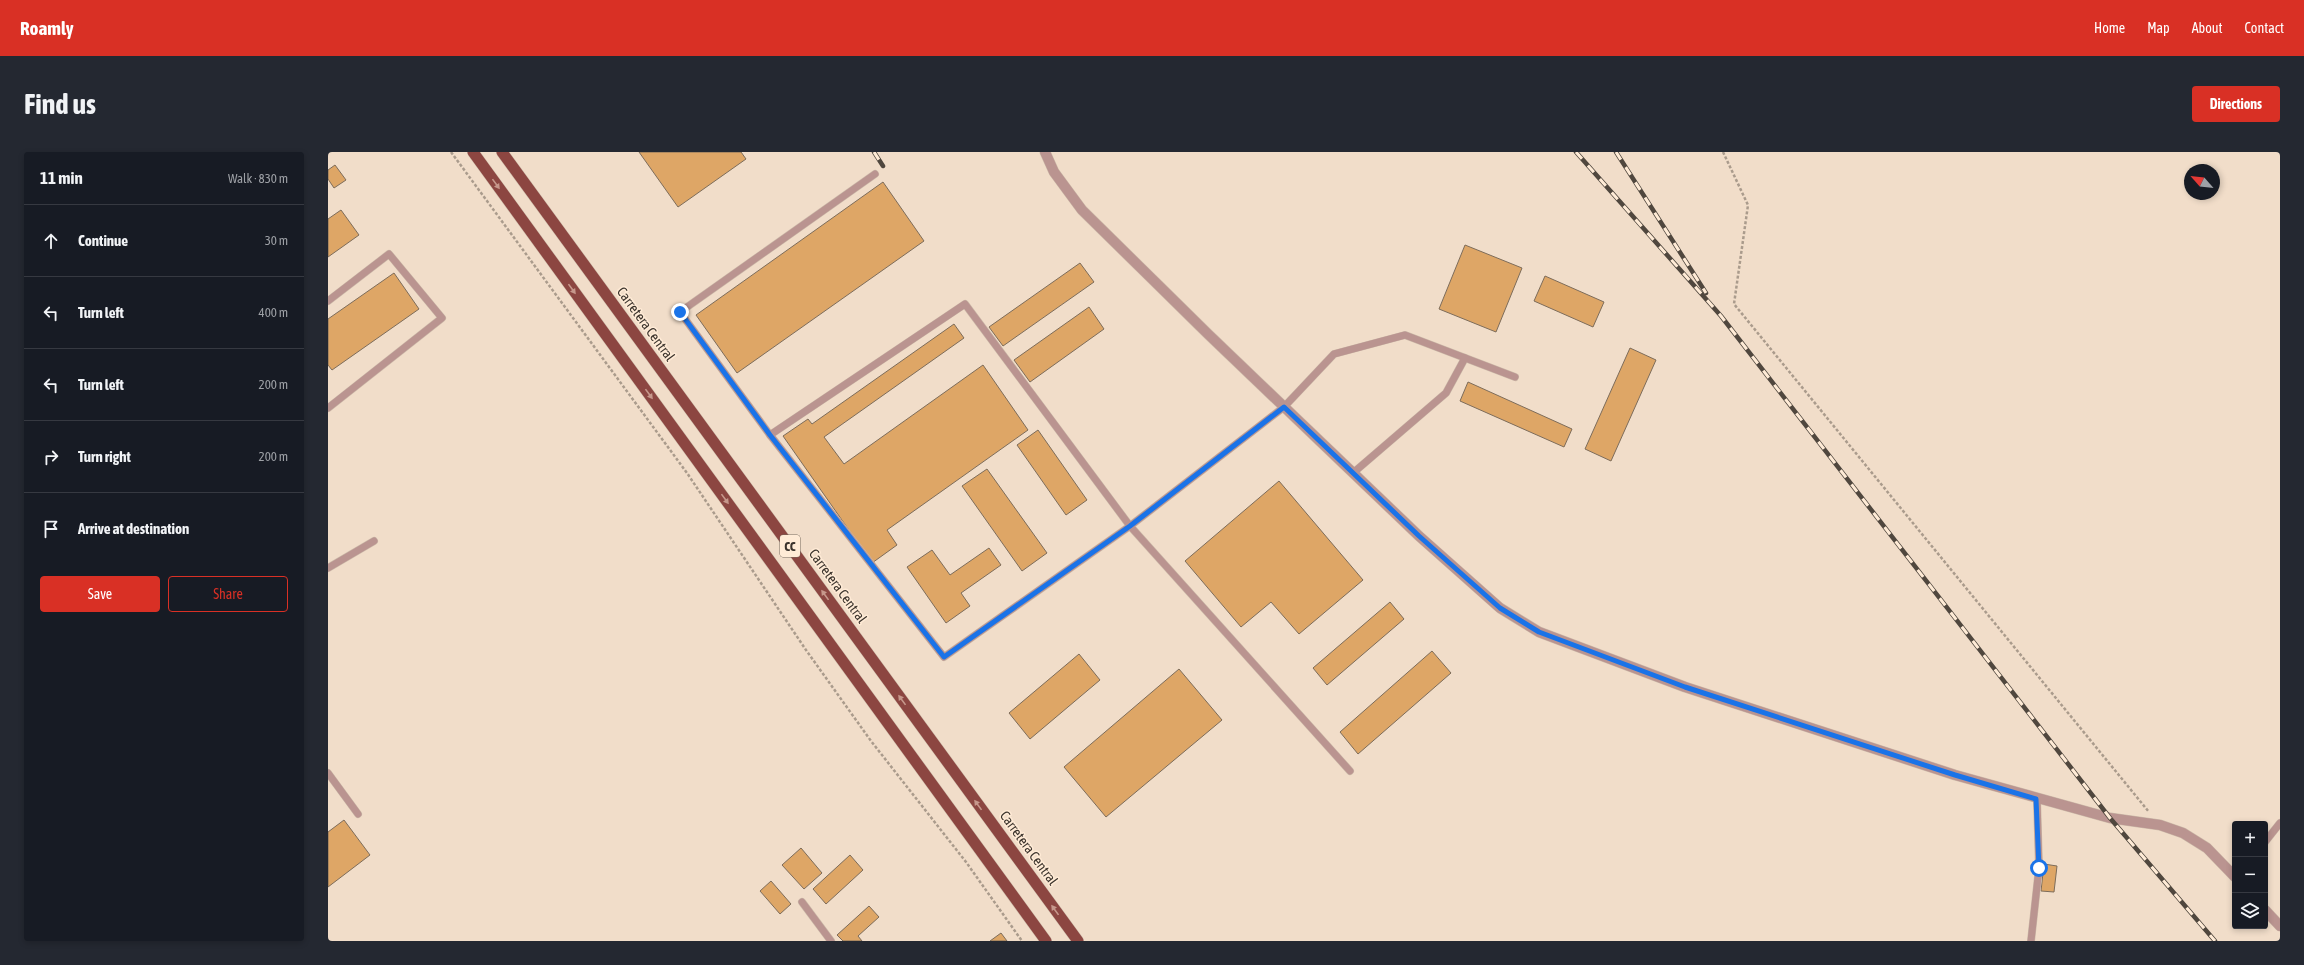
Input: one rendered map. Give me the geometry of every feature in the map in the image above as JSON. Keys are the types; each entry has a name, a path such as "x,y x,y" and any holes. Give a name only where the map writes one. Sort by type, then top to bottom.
{"highway":[{"name":"CC","path":"473,152 1046,941"},
{"name":"Carretera Central","path":"502,152 1078,941"}],"street":[{"path":"1045,152 1054,172 1082,210 1284,407 1419,536 1500,608 1539,632 1685,687 1955,775 2036,799 2110,818 2160,825 2183,833 2207,848 2232,874"},
{"path":"2268,913 2280,926"}],"lane":[{"path":"875,174 680,312 770,435 944,657 1130,526 1284,407 1334,354 1406,335 1514,377"},
{"path":"328,301 389,254 442,318 328,408"},
{"path":"770,435 965,304 1130,526 1350,771"},
{"path":"1353,473 1446,393 1465,358"},
{"path":"328,568 374,541"},
{"path":"328,773 358,814"},
{"path":"2031,941 2039,868 2036,799"},
{"path":"2268,838 2280,823"},
{"path":"802,902 831,941"}],"path":[{"path":"451,152 687,473 806,650 866,735 966,862 1022,941"},
{"path":"1723,152 1748,205 1734,304 2160,825"}],"building":[{"path":"639,152 741,152 746,159 678,207"},
{"path":"335,165 346,180 334,188 328,179 328,170"},
{"path":"883,182 924,241 737,373 696,315"},
{"path":"341,210 359,235 328,257 328,219"},
{"path":"1465,245 1522,268 1496,332 1439,309"},
{"path":"1080,263 1094,282 1003,346 989,327"},
{"path":"394,273 419,309 332,370 328,365 328,319"},
{"path":"1545,276 1604,302 1593,327 1534,301"},
{"path":"1089,307 1104,329 1030,382 1014,360"},
{"path":"954,324 964,338 824,437 844,464 983,365 1028,430 887,530 897,545 872,563 783,436 808,419 812,424"},
{"path":"1630,348 1656,360 1611,461 1585,449"},
{"path":"1468,382 1572,429 1564,447 1460,401"},
{"path":"1038,430 1087,500 1066,515 1017,445"},
{"path":"987,469 1047,553 1022,571 962,486"},
{"path":"1279,481 1363,580 1299,634 1271,602 1241,627 1185,561"},
{"path":"989,548 1001,565 961,593 970,606 946,623 907,567 932,550 950,575"},
{"path":"1390,602 1404,619 1327,685 1313,668"},
{"path":"1432,651 1451,673 1358,754 1340,732"},
{"path":"1079,654 1100,680 1030,739 1009,713"},
{"path":"1179,669 1222,720 1106,817 1064,767"},
{"path":"344,820 370,855 328,887 328,832"},
{"path":"801,848 822,873 804,889 782,865"},
{"path":"850,855 863,870 826,904 813,889"},
{"path":"2044,864 2057,866 2054,892 2041,891"},
{"path":"771,881 791,904 780,914 760,891"},
{"path":"869,906 879,917 858,936 862,941 843,941 837,935"},
{"path":"1001,933 1007,941 990,941"}],"railway":[{"path":"874,152 883,166"},
{"path":"1576,152 1721,316 2110,818 2215,941"},
{"path":"1616,152 1706,293"}],"route":[{"path":"680,312 770,435 944,657 1130,526 1284,407 1419,536 1500,608 1539,632 1685,687 1955,775 2036,799 2039,868"}]}
